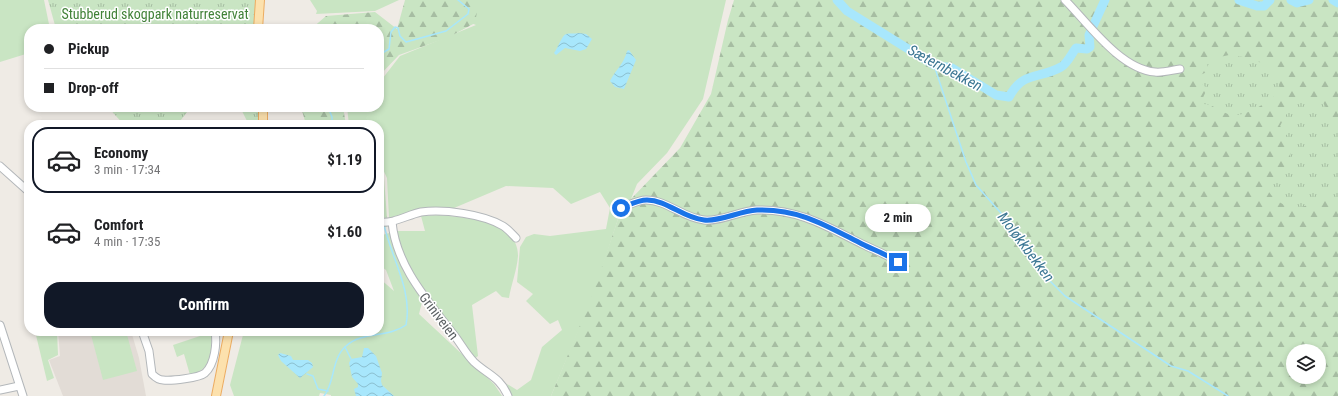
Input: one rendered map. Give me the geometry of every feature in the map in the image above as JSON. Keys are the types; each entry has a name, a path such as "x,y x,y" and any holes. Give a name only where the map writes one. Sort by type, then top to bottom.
{"main road":[{"path":"258,24 260,0"},
{"path":"216,396 228,336"}],"street":[{"path":"1064,0 1102,40 1122,58 1140,67 1155,72 1180,69"},
{"path":"0,166 24,188"},
{"path":"621,208 646,200 657,202 690,217 703,220 716,220 740,212 756,210 788,212 806,216 884,253 898,262"},
{"name":"Griniveien","path":"508,396 501,382 474,362 427,302 409,273 385,222 421,212 457,213 479,217 502,226 516,238"},
{"path":"0,325 23,396"},
{"path":"144,336 149,351 152,374 162,380 197,377 206,372 211,366 214,356 215,336"},
{"path":"0,390 19,386"}],"shaded area":[{"path":"58,336 132,336 139,358 146,396 63,396 49,360 60,356"}],"green space":[{"path":"0,0 44,0 49,24 24,24 24,55 0,62"},
{"name":"Stubberud skogpark naturreservat","path":"48,0 259,0 257,24 55,24"},
{"path":"310,0 399,0 375,11 316,14 317,11"},
{"path":"405,0 467,0 477,12 475,23 449,37 399,55 384,71 384,24 317,24 326,16 375,12 397,29"},
{"path":"412,0 726,0 703,99 667,153 637,184 631,199 618,219 593,296 551,396 511,396 507,384 517,390 531,380 542,347 562,330 558,320 550,324 526,301 533,294 517,282 520,247 526,237 534,234 550,236 606,229 610,208 600,192 571,204 553,188 506,186 454,208 405,216 384,228 384,218 389,218 387,178 384,172 384,120 348,120 348,112 384,112 384,77 400,56 476,25"},
{"path":"734,0 1338,0 1338,396 551,396 592,296 618,219 631,199 680,148 711,94"},
{"path":"1229,55 1255,60 1269,68 1275,74 1280,91 1263,104 1249,112 1241,114 1228,114 1212,106 1200,104 1207,89 1197,78 1198,76 1209,71 1206,60"},
{"path":"1306,96 1317,98 1322,101 1338,127 1338,200 1322,200 1293,210 1274,199 1267,189 1289,161 1291,151 1284,138 1288,133 1280,126 1290,107"},
{"path":"112,112 187,112 181,120 120,120"},
{"path":"242,112 261,112 260,120 246,120"},
{"path":"302,112 344,112 345,120 305,120"},
{"path":"384,178 387,218 384,217"},
{"path":"439,215 462,217 488,223 509,234 516,244 518,256 509,298 502,297 496,291 472,305 478,356 475,358 425,290 419,314 494,384 502,396 331,396 320,393 319,396 234,396 230,385 243,336 384,336 384,282 394,291 386,270 384,269 384,235 396,231 425,231 421,216"},
{"path":"36,336 57,336 58,355 48,360 54,378 47,381"},
{"path":"91,336 127,336 137,371 103,380"},
{"path":"200,336 212,336 211,353 207,364 203,369 190,375 184,354 177,357 173,345"}],"water":[{"path":"579,33 586,34 592,39 586,49 580,51 565,48 556,55 554,53 564,35"},
{"path":"629,50 636,60 624,89 615,87 610,81"},
{"path":"364,348 368,348 376,356 382,373 382,385 394,396 356,396 354,389 358,387 358,384 352,377 349,363 351,359 362,357"},
{"path":"280,353 291,356 293,360 308,360 312,363 313,367 300,378 281,361 278,355"}],"waterway":[{"path":"384,52 389,49 391,32 395,27 398,28 400,36 406,42 446,31 468,14 469,9 458,0"},
{"name":"Sæternbekken","path":"837,0 847,11 934,65 952,68 996,95 1009,97 1015,88 1026,79 1053,71 1063,66 1076,48 1087,49 1090,47 1089,35 1105,0"},
{"name":"Sæternbekken","path":"1239,0 1257,6 1264,6 1270,0"},
{"name":"Sæternbekken","path":"1291,0 1297,3 1309,0"},
{"name":"Sæternbekken","path":"1333,0 1338,3"},
{"name":"Moløkkbekken","path":"934,65 966,162 976,185 1016,230 1044,275 1065,296 1171,366 1188,371 1228,396"},
{"path":"330,112 332,120"},
{"path":"384,225 404,287 407,312 406,325 391,332 384,333"},
{"path":"324,396 330,385 335,364 341,351 352,341 367,336"},
{"path":"345,347 351,359"},
{"path":"307,374 313,376 318,389 328,391"}],"route":[{"path":"621,208 635,202 646,200 657,202 690,217 703,220 716,220 740,212 756,210 772,210 799,214 884,253 898,262"}]}
